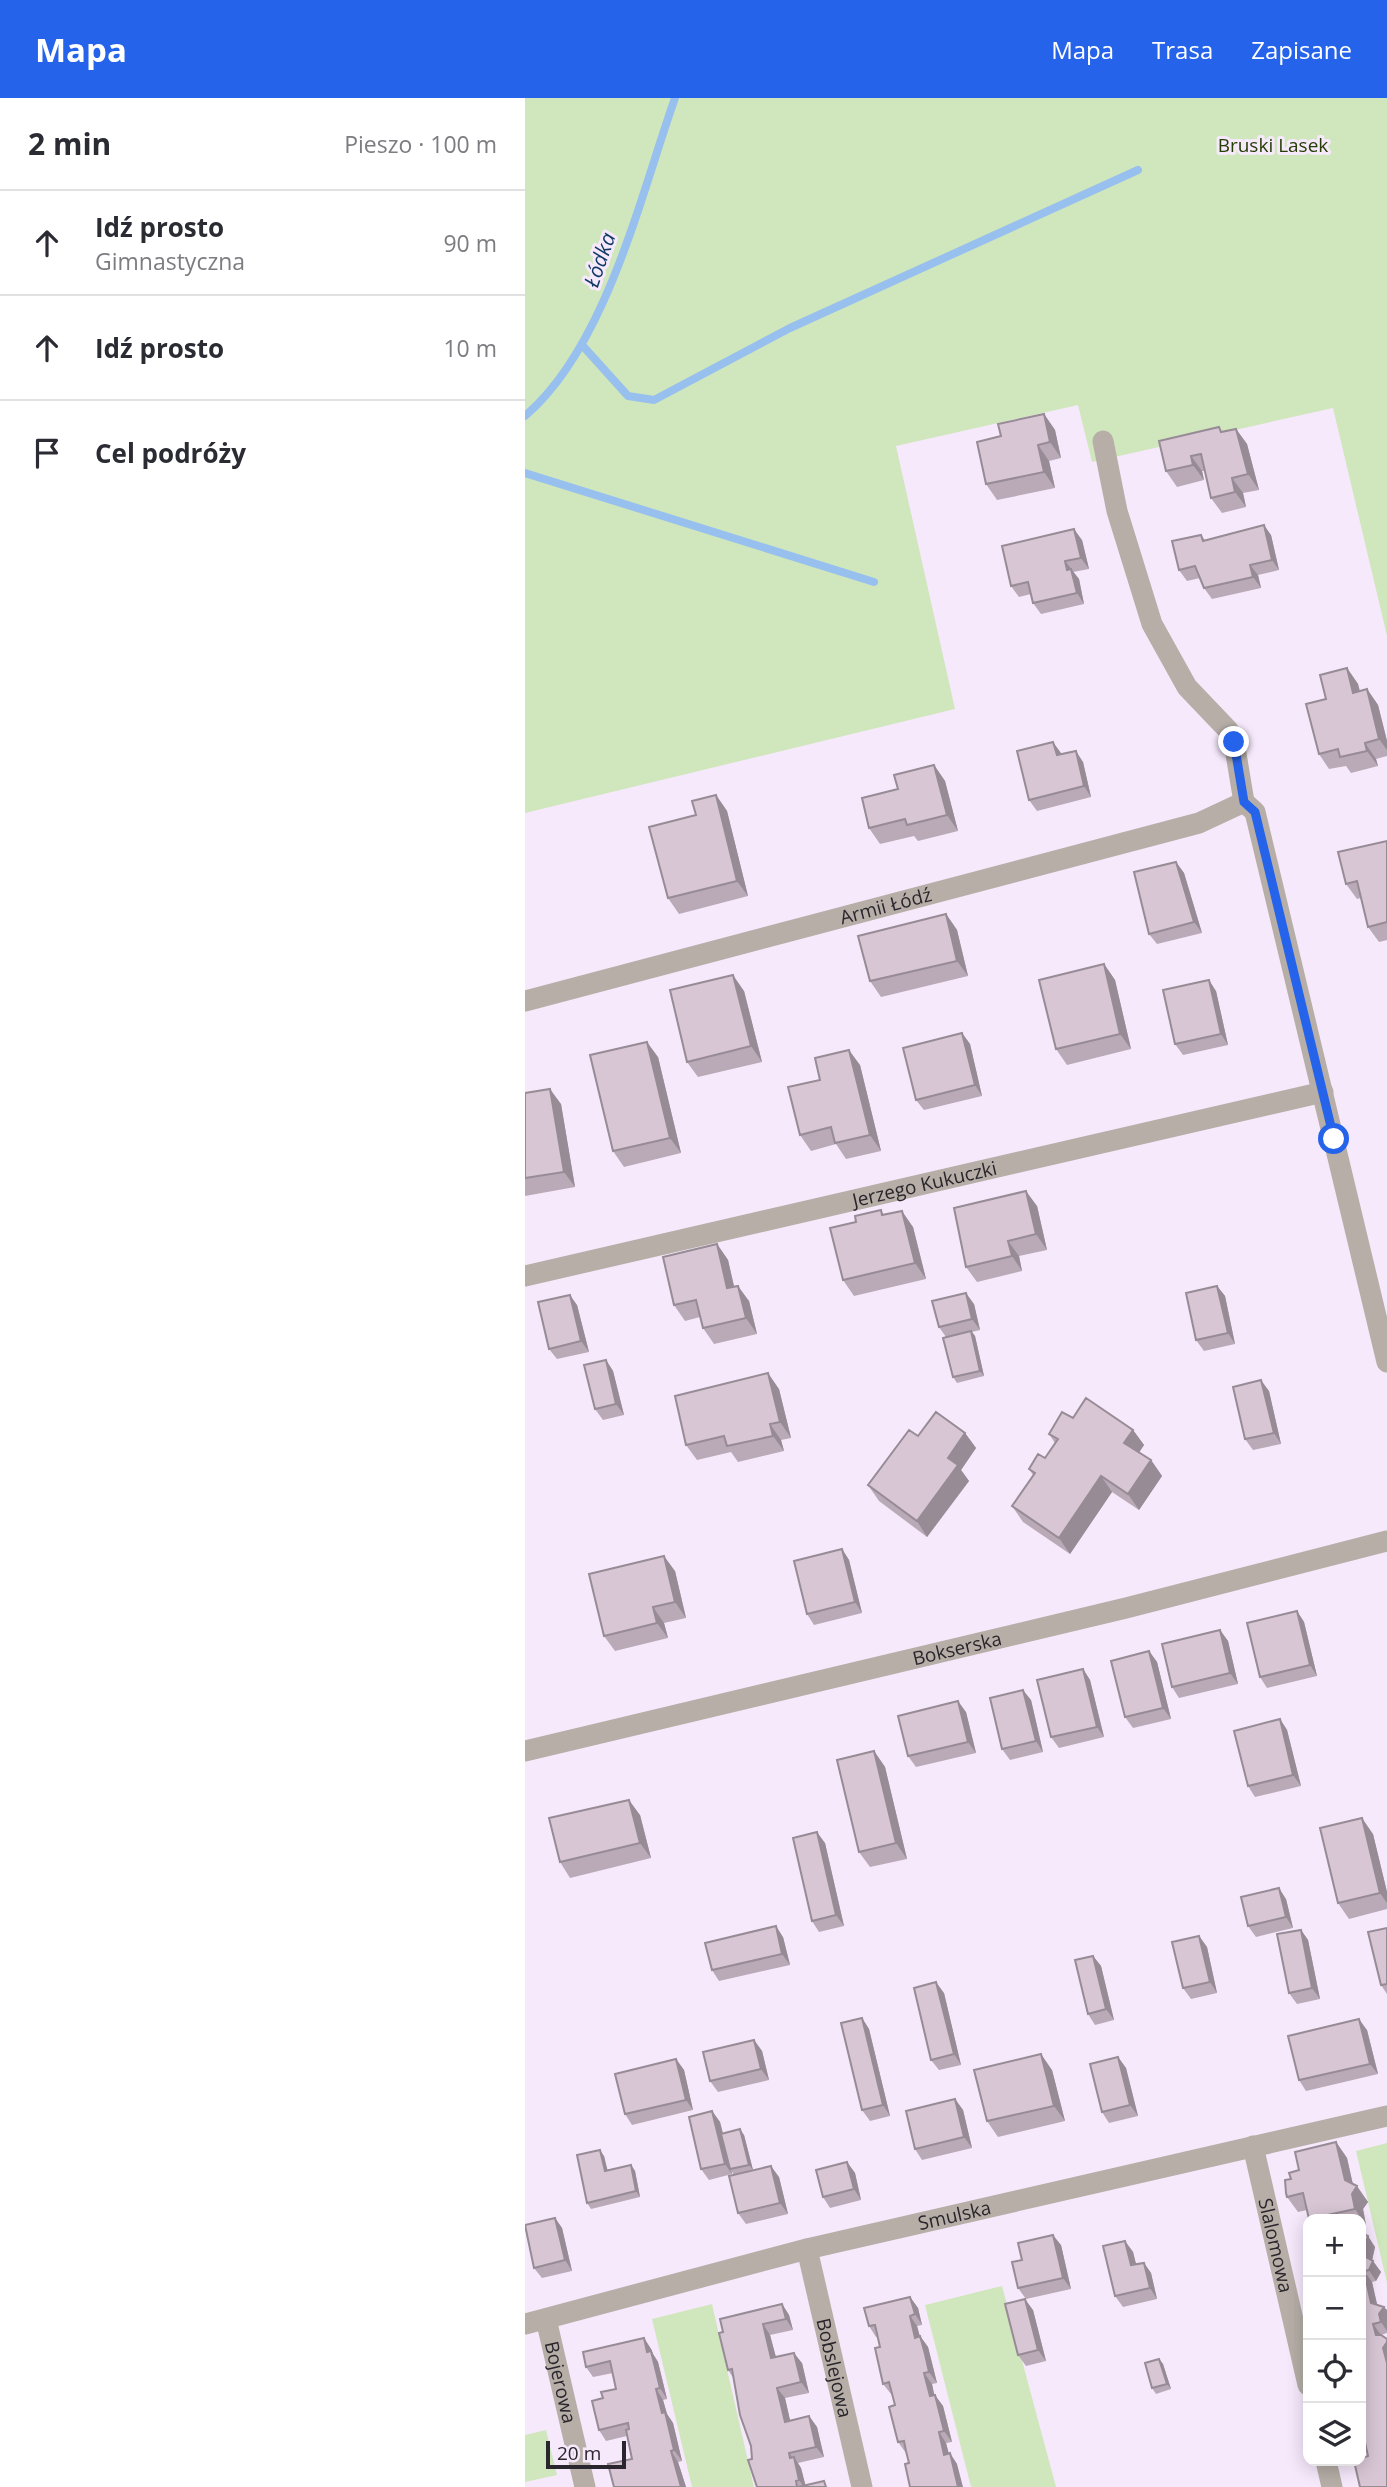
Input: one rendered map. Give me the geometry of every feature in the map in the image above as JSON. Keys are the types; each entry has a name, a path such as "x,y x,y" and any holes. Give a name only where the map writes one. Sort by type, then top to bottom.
{"street":[{"path":"1103,441 1117,511 1151,624 1187,687 1228,730 1234,742 1244,802 1255,812 1387,1362"},
{"name":"Armii Łódź","path":"525,1001 1199,823 1244,802"},
{"name":"Jerzego Kukuczki","path":"525,1276 1323,1092"},
{"name":"Bokserska","path":"525,1751 1126,1608 1387,1541"},
{"name":"Smulska","path":"535,2322 807,2249 1387,2116"},
{"name":"Slalomowa","path":"1253,2146 1303,2363"},
{"name":"Bobslejowa","path":"807,2249 862,2487"},
{"name":"Bojerowa","path":"535,2322 585,2487"},
{"path":"1327,2466 1332,2487"}],"green space":[{"name":"Bruski Lasek","path":"525,98 1387,98 1387,636 1333,408 1092,462 1078,405 896,446 955,709 525,813"},
{"path":"1387,2143 1387,2283 1356,2151"},
{"path":"1002,2286 1056,2487 971,2487 925,2305"},
{"path":"712,2304 754,2487 692,2487 652,2319"},
{"path":"546,2430 557,2475 525,2482 525,2435"}],"building":[{"path":"1044,414 1050,442 1038,445 1044,472 986,484 977,442 1001,436 998,424"},
{"path":"1219,427 1221,432 1236,429 1248,474 1232,478 1235,492 1211,498 1201,454 1191,456 1193,465 1166,471 1159,441"},
{"path":"1264,525 1272,560 1250,565 1253,577 1204,588 1195,566 1179,570 1172,541 1201,535 1203,541"},
{"path":"1074,529 1081,558 1065,561 1067,570 1071,569 1077,593 1033,603 1028,582 1011,586 1002,546"},
{"path":"1347,668 1353,693 1367,689 1379,739 1365,743 1367,751 1340,757 1338,749 1319,754 1306,704 1326,699 1320,675"},
{"path":"1053,742 1057,755 1076,751 1084,786 1029,800 1017,751"},
{"path":"934,765 947,815 907,825 905,819 869,828 862,798 898,789 894,775"},
{"path":"716,795 737,881 668,898 649,827 696,815 692,801"},
{"path":"1387,841 1387,922 1368,927 1357,881 1346,884 1338,852"},
{"path":"1176,862 1194,922 1149,934 1134,872"},
{"path":"946,914 957,961 870,981 858,936"},
{"path":"1104,964 1120,1034 1056,1049 1039,980"},
{"path":"733,975 751,1046 687,1062 670,990"},
{"path":"1209,980 1221,1034 1175,1044 1163,990"},
{"path":"962,1033 975,1085 916,1100 903,1048"},
{"path":"647,1042 670,1138 613,1151 590,1055"},
{"path":"849,1050 870,1135 835,1143 831,1127 800,1135 788,1087 820,1080 815,1058"},
{"path":"550,1089 564,1172 525,1178 525,1093"},
{"path":"1026,1191 1036,1234 1008,1241 1012,1256 966,1267 954,1208"},
{"path":"881,1210 882,1215 902,1211 915,1263 843,1280 830,1228 856,1222 855,1216"},
{"path":"717,1244 727,1288 738,1286 746,1318 703,1328 696,1300 674,1305 663,1257"},
{"path":"1217,1286 1228,1333 1196,1340 1186,1293"},
{"path":"966,1293 972,1319 939,1327 932,1301"},
{"path":"570,1295 581,1341 549,1349 538,1302"},
{"path":"971,1331 980,1371 953,1377 943,1338"},
{"path":"606,1360 616,1404 595,1409 584,1365"},
{"path":"768,1373 780,1422 770,1424 773,1436 727,1446 724,1436 686,1445 675,1396"},
{"path":"1261,1380 1274,1433 1245,1439 1233,1387"},
{"path":"1086,1398 1133,1430 1124,1443 1151,1460 1128,1494 1101,1476 1059,1538 1012,1506 1035,1473 1029,1469 1038,1454 1045,1458 1058,1439 1049,1434 1062,1412 1073,1418"},
{"path":"936,1412 965,1433 948,1458 958,1465 917,1521 868,1485 909,1430 918,1436"},
{"path":"842,1549 855,1602 807,1614 794,1561"},
{"path":"664,1556 675,1602 653,1607 657,1623 604,1636 589,1574"},
{"path":"1297,1611 1310,1665 1260,1677 1247,1623"},
{"path":"1220,1630 1230,1673 1172,1687 1162,1644"},
{"path":"1149,1651 1163,1708 1125,1717 1111,1661"},
{"path":"1083,1669 1097,1727 1051,1737 1037,1680"},
{"path":"1023,1690 1036,1741 1002,1749 990,1698"},
{"path":"958,1701 968,1742 908,1756 898,1716"},
{"path":"1280,1719 1293,1775 1248,1786 1234,1731"},
{"path":"874,1751 896,1843 859,1852 837,1760"},
{"path":"629,1800 640,1843 560,1862 549,1818"},
{"path":"1362,1818 1380,1893 1338,1903 1320,1828"},
{"path":"817,1832 836,1915 812,1921 793,1838"},
{"path":"1279,1888 1286,1917 1248,1926 1241,1897"},
{"path":"776,1926 782,1954 712,1970 705,1943"},
{"path":"1387,1928 1387,1984 1381,1985 1368,1932"},
{"path":"1301,1930 1312,1988 1289,1993 1277,1934"},
{"path":"1199,1936 1210,1982 1183,1988 1172,1942"},
{"path":"1093,1956 1106,2009 1088,2014 1075,1960"},
{"path":"936,1982 954,2054 931,2060 914,1988"},
{"path":"862,2018 883,2105 862,2110 841,2023"},
{"path":"1359,2019 1370,2064 1299,2080 1288,2036"},
{"path":"754,2040 761,2069 710,2081 703,2052"},
{"path":"1041,2054 1054,2106 987,2121 974,2070"},
{"path":"1118,2057 1130,2105 1102,2112 1090,2064"},
{"path":"676,2059 686,2100 625,2114 615,2074"},
{"path":"955,2099 964,2137 915,2149 906,2111"},
{"path":"712,2111 725,2164 701,2169 689,2117"},
{"path":"740,2129 749,2165 730,2169 721,2134"},
{"path":"1336,2142 1345,2180 1357,2186 1352,2194 1355,2209 1332,2214 1308,2214 1303,2193 1287,2197 1285,2180 1291,2179 1289,2173 1299,2170 1295,2152"},
{"path":"600,2150 605,2171 631,2165 636,2191 587,2203 577,2155"},
{"path":"847,2162 854,2189 823,2197 816,2170"},
{"path":"771,2166 780,2203 738,2213 729,2176"},
{"path":"555,2218 565,2260 534,2268 525,2225"},
{"path":"1053,2235 1063,2278 1018,2288 1012,2262 1022,2260 1018,2243"},
{"path":"1125,2241 1131,2265 1144,2263 1150,2288 1115,2296 1103,2246"},
{"path":"1366,2257 1373,2261 1366,2271"},
{"path":"1366,2280 1371,2303 1384,2307 1379,2314 1381,2322 1373,2324 1376,2335 1387,2339 1383,2348 1387,2363 1387,2487 1360,2487 1355,2466 1366,2466"},
{"path":"910,2297 915,2314 910,2316 915,2338 920,2336 929,2372 924,2373 930,2396 935,2395 944,2431 939,2432 944,2455 950,2453 958,2487 910,2487 905,2464 909,2463 904,2441 898,2442 889,2407 895,2405 889,2382 883,2384 875,2348 880,2347 875,2325 869,2326 864,2308"},
{"path":"1025,2299 1038,2350 1018,2355 1005,2304"},
{"path":"782,2304 786,2319 763,2324 771,2358 794,2353 801,2382 777,2388 785,2422 809,2416 816,2447 789,2453 790,2458 794,2457 799,2480 796,2481 797,2487 757,2487 748,2460 752,2459 751,2446 740,2415 732,2369 728,2370 719,2333 723,2332 720,2319"},
{"path":"644,2338 647,2352 651,2351 660,2388 656,2389 662,2413 665,2412 674,2450 671,2451 681,2487 614,2487 608,2464 632,2459 626,2430 629,2429 628,2423 599,2430 592,2401 603,2398 601,2392 616,2389 610,2361 586,2367 583,2352"},
{"path":"1159,2359 1167,2384 1152,2388 1145,2363"},
{"path":"824,2481 826,2487 798,2487"}],"waterway":[{"name":"Łódka","path":"525,416 553,387 578,351 599,311 634,224 675,98"},
{"path":"582,345 628,396 654,400 790,328 1138,170"},
{"path":"525,473 874,582"}],"route":[{"path":"1234,742 1244,802 1255,812 1334,1139"}]}
